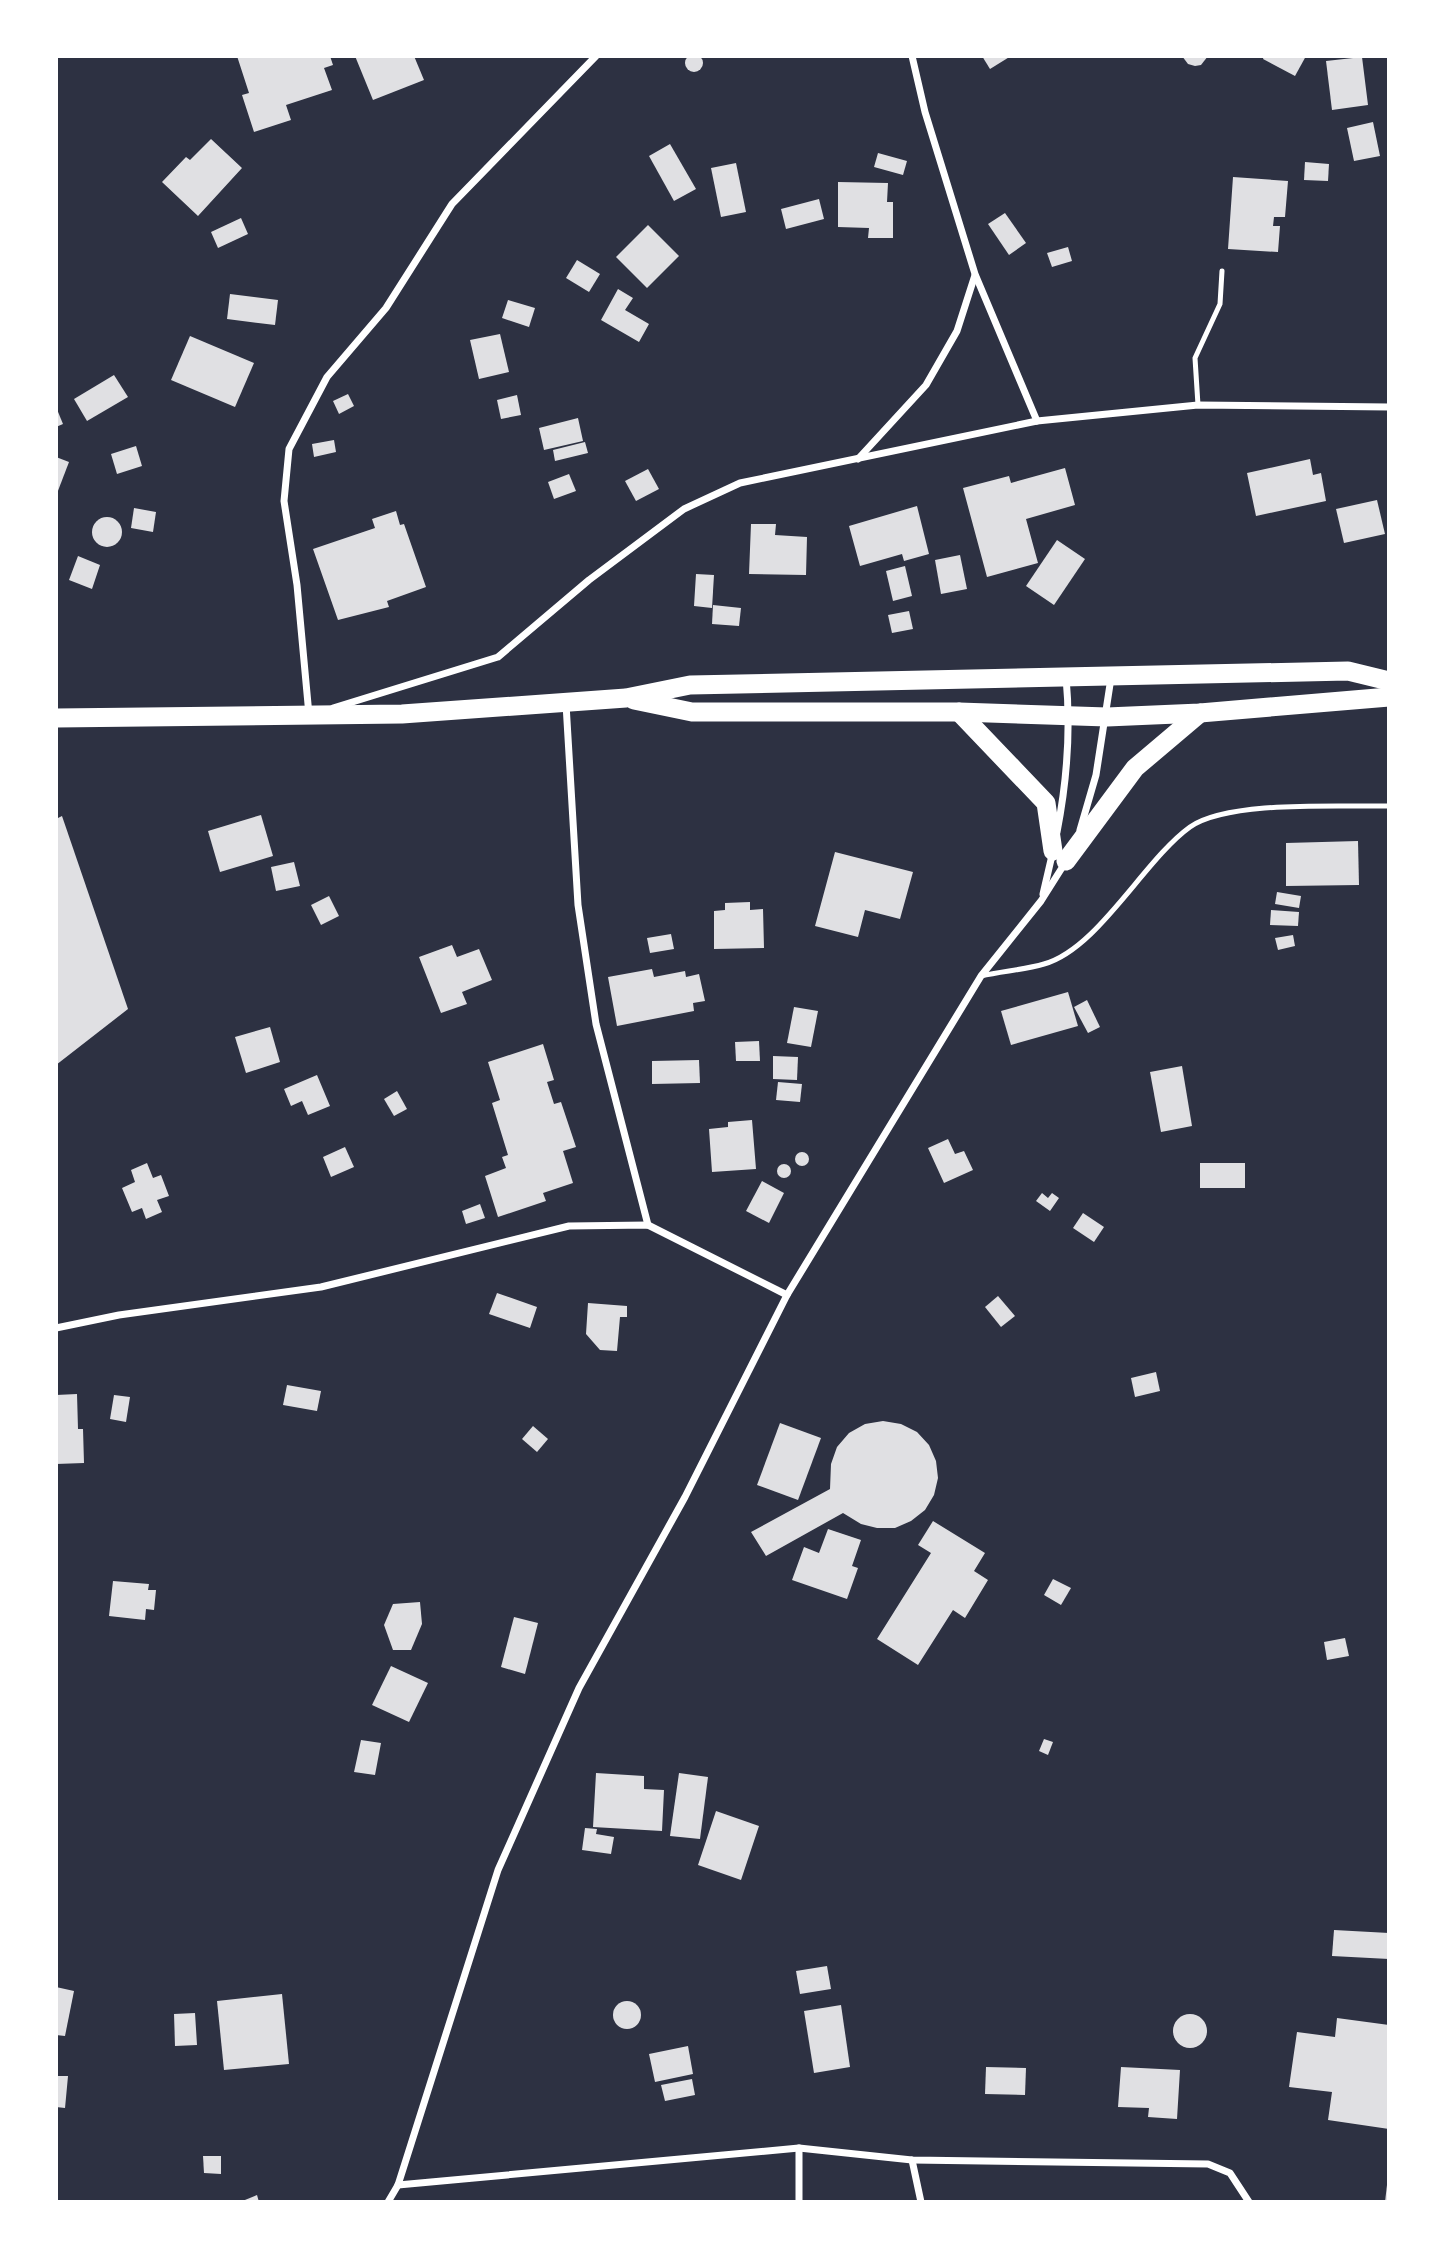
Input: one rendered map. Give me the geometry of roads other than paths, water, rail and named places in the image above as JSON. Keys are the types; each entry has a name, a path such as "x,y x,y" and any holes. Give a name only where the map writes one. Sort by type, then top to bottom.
{"highway":[{"path":"56,718 402,714 566,700 626,698 690,685 1348,671 1389,681"},
{"path":"626,698 692,712 959,712 1107,717 1200,713 1389,697"},
{"path":"959,712 1046,803 1060,856"},
{"path":"1060,856 1135,768 1200,713"}],"street":[{"path":"596,56 453,204 386,308 327,377 289,449 284,501 297,585 309,715 498,657 589,580 684,509 740,483 1037,421 1198,405 1389,407"},
{"path":"912,56 925,112 975,274 1037,421"},
{"path":"858,459 926,385 957,331 975,274"},
{"path":"388,2202 398,2185 498,1870 579,1688 685,1497 788,1295 981,976 1041,901 1060,856 1083,824 1107,717 1111,675"},
{"path":"1041,901 1060,856 1070,717 1066,676"},
{"path":"566,700 578,905 596,1024 648,1225"},
{"path":"56,1328 119,1315 320,1287 569,1226 648,1225 788,1295"},
{"path":"398,2185 799,2148 912,2160 1208,2164 1230,2173 1249,2202"},
{"path":"799,2148 799,2202"},
{"path":"912,2160 921,2202"}],"lane":[{"path":"1198,405 1195,358 1220,304 1222,271"},
{"path":"981,976 1014,967 1045,964 1078,945 1191,826 1233,810 1389,806"}]}
